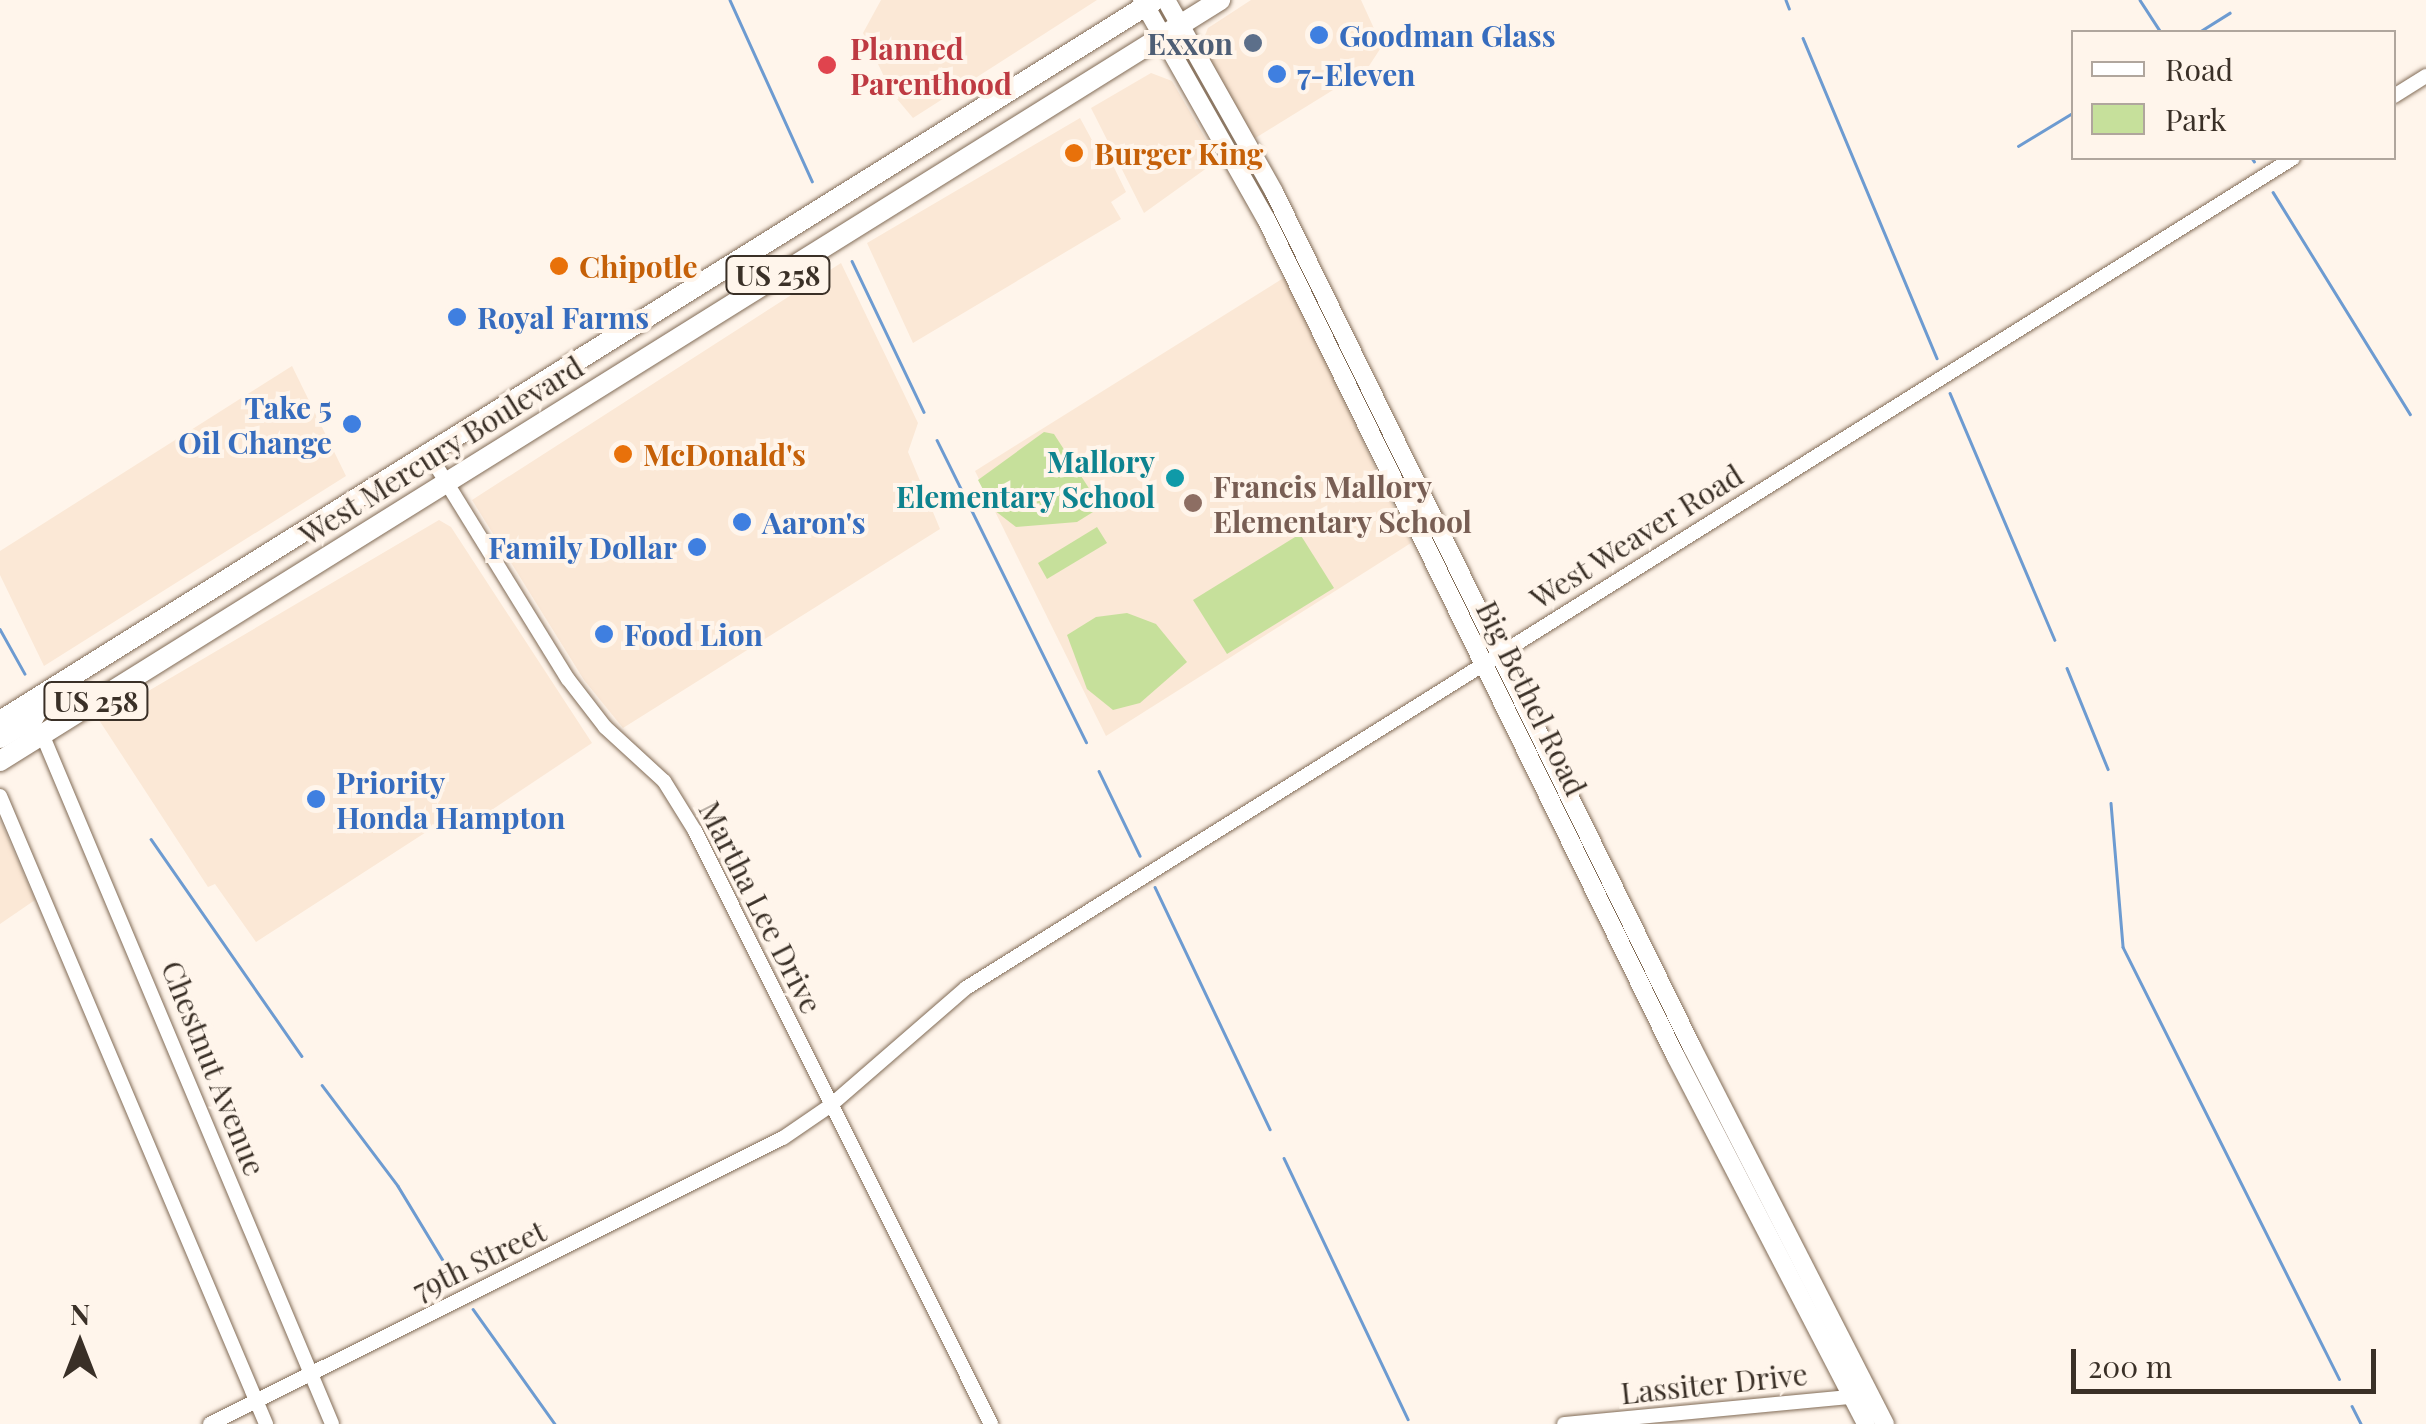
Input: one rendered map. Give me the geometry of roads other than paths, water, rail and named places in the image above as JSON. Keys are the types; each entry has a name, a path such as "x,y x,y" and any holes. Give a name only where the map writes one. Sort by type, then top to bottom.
{"highway":[{"name":"West Mercury Boulevard","path":"0,761 1220,0"},
{"name":"West Mercury Boulevard","path":"0,722 1147,2"},
{"path":"0,738 33,718 52,690"}],"main road":[{"name":"Big Bethel Road","path":"1166,0 1172,31"},
{"name":"Big Bethel Road","path":"1147,2 1172,31 1861,1396 1885,1424"},
{"name":"Big Bethel Road","path":"1861,1396 1866,1424"}],"street":[{"path":"2396,95 2426,76"},
{"name":"West Weaver Road","path":"772,1144 831,1106 957,995 2290,160"},
{"name":"Martha Lee Drive","path":"428,452 568,679 605,727 664,781 991,1424"},
{"name":"Chestnut Avenue","path":"42,734 332,1424"},
{"path":"0,796 266,1424"},
{"name":"79th Street","path":"210,1424 772,1144"},
{"name":"Lassiter Drive","path":"1564,1424 1861,1396"}],"waterway":[{"path":"730,0 812,181"},
{"path":"1786,0 1789,8"},
{"path":"2140,0 2160,30"},
{"path":"2202,30 2230,13"},
{"path":"1803,38 1937,358"},
{"path":"2018,146 2071,114"},
{"path":"2273,192 2410,414"},
{"path":"852,261 924,412"},
{"path":"1950,393 2055,640"},
{"path":"937,440 1086,742"},
{"path":"0,629 25,674"},
{"path":"2067,668 2108,769"},
{"path":"1099,771 1140,856"},
{"path":"2111,803 2123,947 2339,1379"},
{"path":"151,839 302,1056"},
{"path":"1155,887 1270,1129"},
{"path":"322,1085 398,1186 455,1280"},
{"path":"1284,1158 1408,1419"},
{"path":"473,1309 555,1424"},
{"path":"2352,1406 2361,1424"}],"place":[{"name":"Goodman Glass","path":"1319,35"},
{"name":"Exxon","path":"1253,43"},
{"name":"Planned Parenthood","path":"827,65"},
{"name":"7-Eleven","path":"1277,74"},
{"name":"Burger King","path":"1074,153"},
{"name":"Chipotle","path":"559,266"},
{"name":"Royal Farms","path":"457,317"},
{"name":"Take 5 Oil Change","path":"352,424"},
{"name":"McDonald's","path":"623,454"},
{"name":"Mallory Elementary School","path":"1175,478"},
{"name":"Francis Mallory Elementary School","path":"1193,503"},
{"name":"Aaron's","path":"742,522"},
{"name":"Family Dollar","path":"697,547"},
{"name":"Food Lion","path":"604,634"},
{"name":"Priority Honda Hampton","path":"316,799"}]}
